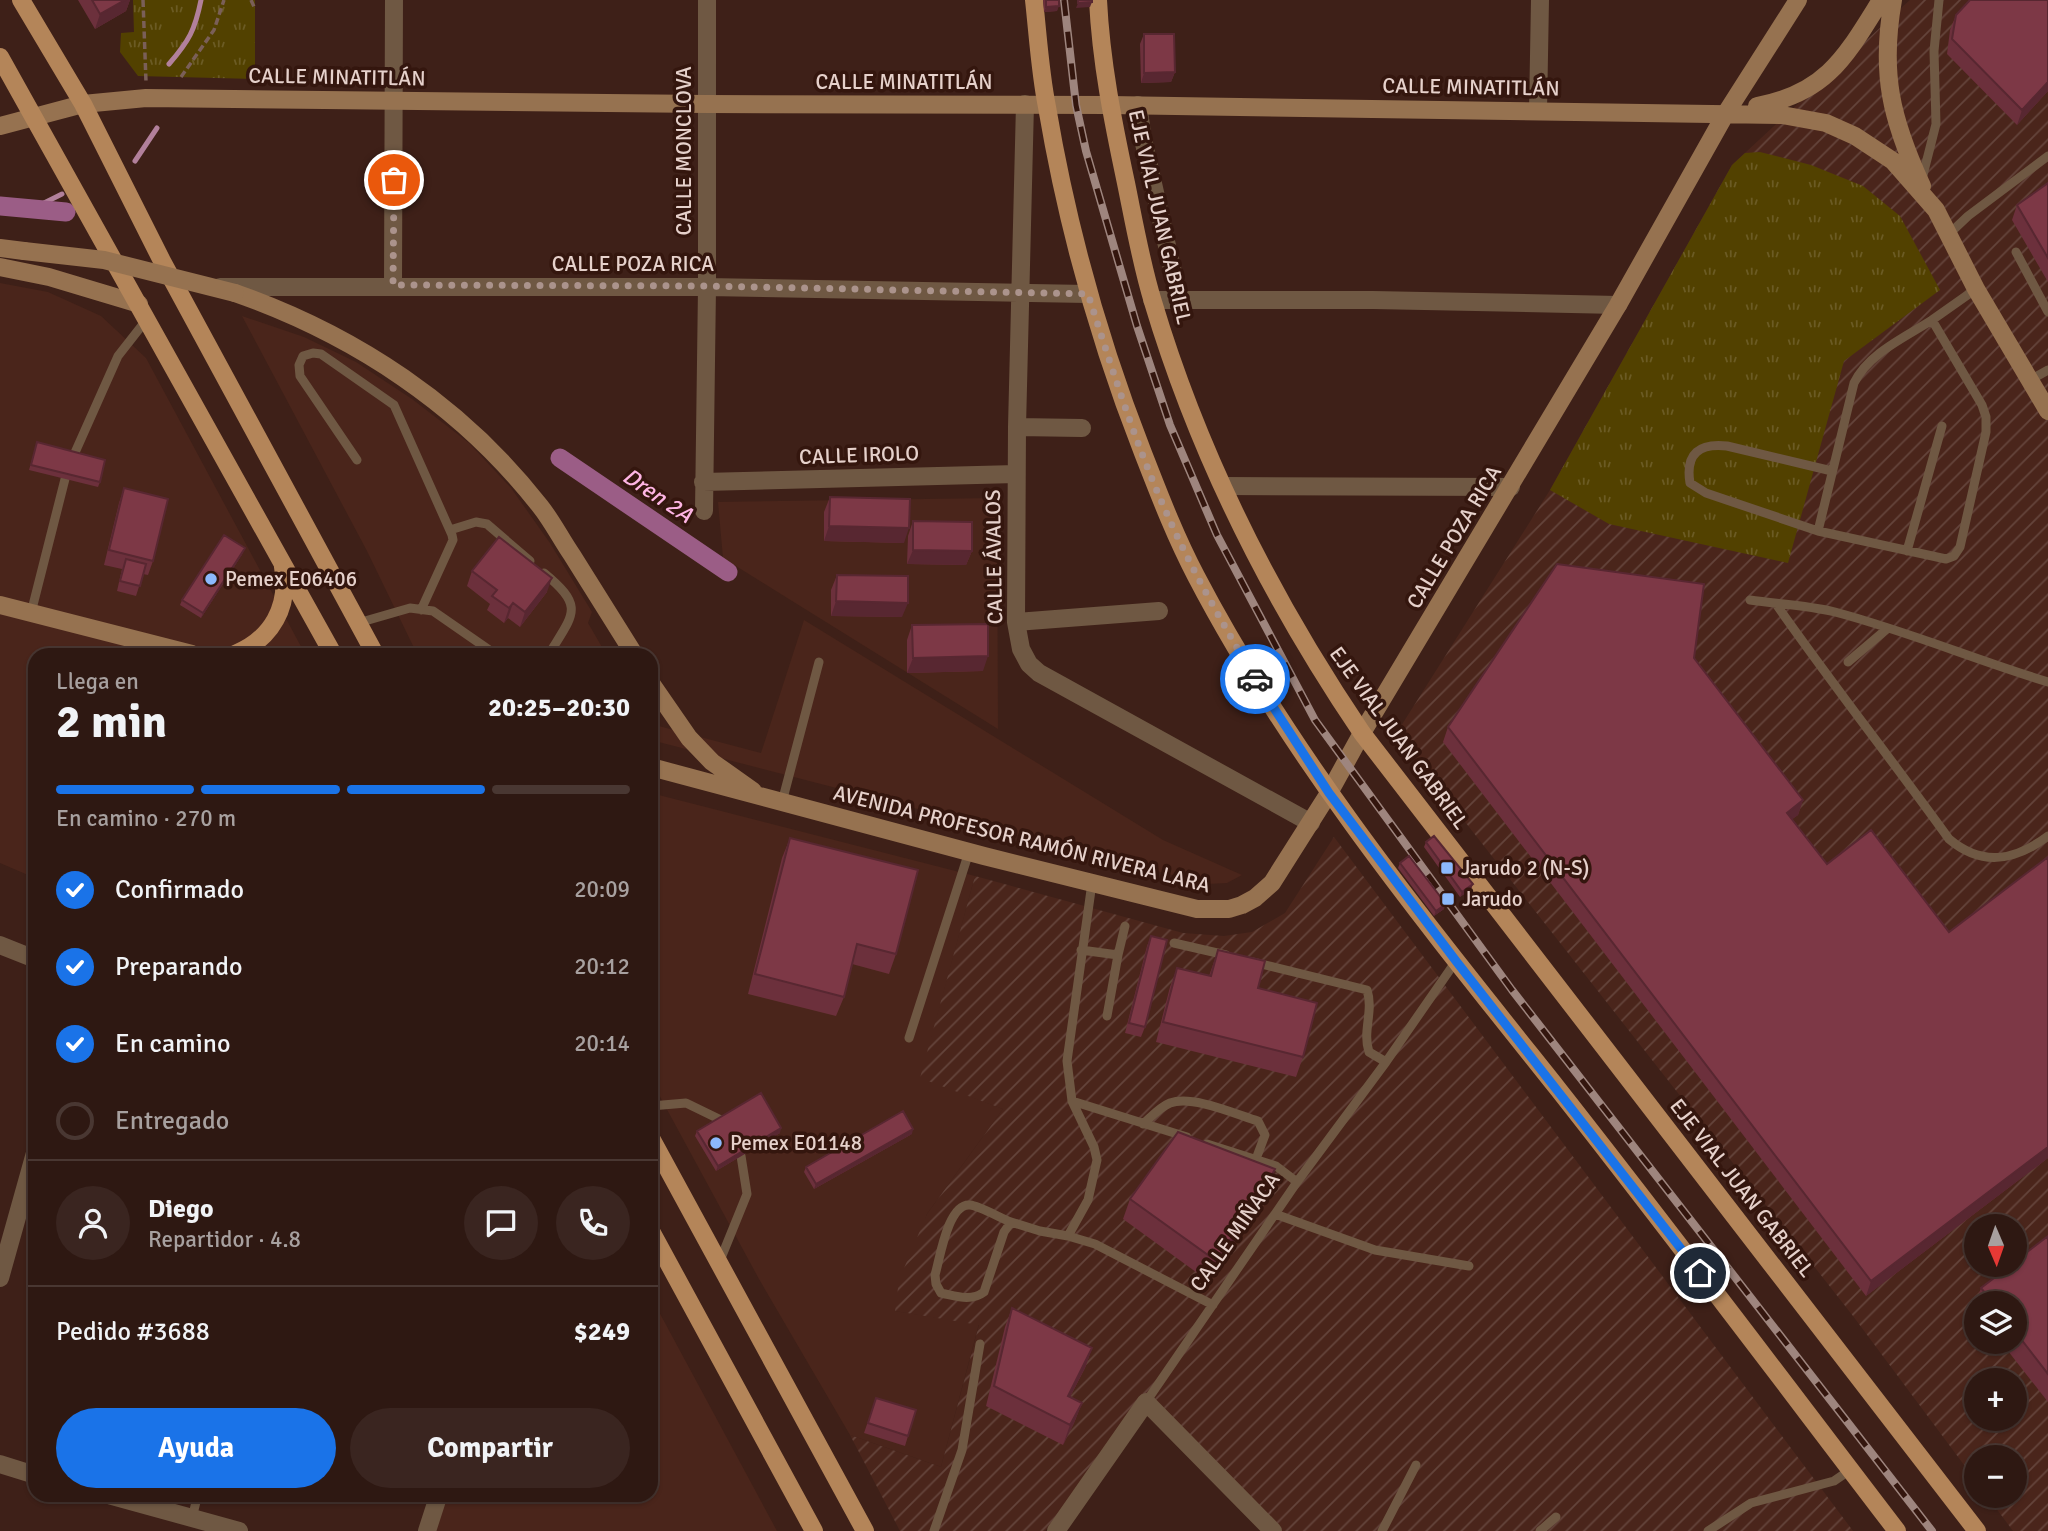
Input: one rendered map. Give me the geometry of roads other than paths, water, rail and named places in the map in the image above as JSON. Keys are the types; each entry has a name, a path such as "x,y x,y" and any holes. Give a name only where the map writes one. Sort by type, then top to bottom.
{"main road":[{"path":"21,0 83,104 162,261 372,648"},
{"path":"1034,0 1046,104 1088,294 1127,413 1166,512 1196,576 1269,704 1329,793 1897,1531"},
{"name":"EJE VIAL JUAN GABRIEL","path":"1098,0 1110,105 1152,300 1187,402 1223,486 1254,553 1286,611 1327,680 1363,733 1977,1531"},
{"name":"CALLE POZA RICA","path":"1329,793 1618,305 1726,113 1798,0"},
{"path":"1726,113 1783,101 1803,93 1825,76 1847,52 1881,0"},
{"path":"1893,0 1888,29 1889,80 1892,108 1903,144 1976,289 2048,411"},
{"path":"0,57 331,648"},
{"name":"CALLE MINATITLÁN","path":"0,126 83,104 146,98 706,104 1046,104 1726,113"},
{"path":"1726,113 1782,115 1826,123 1855,136 1893,161 1936,210"},
{"path":"0,248 104,260 222,290 253,300 329,333 397,374 446,408 492,450 541,508 630,648"},
{"path":"0,267 49,276 143,312"},
{"path":"246,648 258,642 273,625 283,604 285,582 281,557"},
{"path":"0,605 168,648"},
{"path":"658,692 689,738 712,762 761,796"},
{"name":"AVENIDA PROFESOR RAMÓN RIVERA LARA","path":"658,769 1197,909 1228,909 1255,898 1272,883 1329,793"},
{"path":"658,1151 865,1531"},
{"path":"658,1244 814,1531"}],"street":[{"path":"393,285 394,0"},
{"name":"CALLE MONCLOVA","path":"704,512 707,0"},
{"path":"1099,21 1103,0"},
{"path":"1538,111 1540,0"},
{"name":"CALLE ÁVALOS","path":"1025,104 1016,474 1016,622 1021,649 1028,664 1039,673 1311,823"},
{"path":"1138,106 1179,299"},
{"name":"CALLE POZA RICA","path":"177,287 707,286 1088,294"},
{"path":"1152,300 1618,305"},
{"path":"1017,427 1082,428"},
{"name":"CALLE IROLO","path":"703,482 1016,474"},
{"path":"1223,486 1511,487"},
{"path":"1016,622 1159,611"},
{"path":"0,945 28,956"},
{"path":"0,1278 7,1227 28,1172"},
{"path":"1146,1402 1273,1531"},
{"name":"CALLE MIÑACA","path":"1056,1531 1146,1402"},
{"path":"0,1464 28,1473"},
{"path":"135,1502 239,1531"},
{"path":"427,1531 436,1502"}],"lane":[{"path":"1921,184 1936,124 1934,51 1938,0"},
{"path":"1949,234 1968,216 2048,156"},
{"path":"2016,252 2048,313"},
{"path":"1818,531 1853,383 1860,370 1869,360 1976,289"},
{"path":"73,457 118,356 143,312"},
{"path":"1832,471 1713,444 1697,451 1688,473 1689,483 1706,493 1818,531 1945,559 1954,556 1960,547 1986,432 1986,417 1982,405 1932,320"},
{"path":"357,460 300,376 299,365 303,356 321,354 394,405 453,540 421,610"},
{"path":"2030,380 2048,370"},
{"path":"1908,551 1942,426"},
{"path":"31,613 65,479"},
{"path":"450,530 476,522 487,524 565,590 572,605 572,615 553,648"},
{"path":"1750,600 1832,611 2048,682"},
{"path":"1776,604 1834,687 1878,741 1949,839 1964,852 1985,858 2011,856 2034,846 2048,836"},
{"path":"358,623 410,608 433,611 486,648"},
{"path":"1848,662 1888,628"},
{"path":"782,802 819,662"},
{"path":"909,1038 970,852"},
{"path":"1068,1236 1088,1200 1097,1160 1094,1147 1072,1101 1067,1061 1092,883"},
{"path":"1107,1016 1125,926"},
{"path":"1174,943 1367,990 1370,999 1365,1039 1368,1052 1386,1062"},
{"path":"1081,950 1118,955"},
{"name":"CALLE MIÑACA","path":"1146,1402 1297,1182 1386,1062 1456,961"},
{"path":"1143,1124 1167,1104 1181,1100 1258,1121 1265,1135 1256,1159"},
{"path":"1072,1101 1276,1166 1297,1182"},
{"path":"658,1105 686,1103 722,1120"},
{"path":"719,1265 747,1194 741,1156"},
{"path":"1011,1222 1004,1232 984,1292 977,1298 941,1293 935,1275 953,1214 961,1207 970,1205 1011,1222 1095,1244 1213,1305"},
{"path":"1275,1214 1375,1250 1469,1266"},
{"path":"934,1531 962,1450 980,1344"},
{"path":"1382,1531 1416,1465"},
{"path":"1708,1531 1751,1503 1834,1481 1850,1470"},
{"path":"192,1518 196,1502"},
{"path":"1540,1531 1556,1517"}],"waterway":[{"path":"169,64 190,35 201,0"},
{"path":"135,161 157,128"},
{"path":"34,208 62,194"},
{"name":"Dren 2A","path":"0,206 66,212"},
{"name":"Dren 2A","path":"560,458 728,572"}],"railway":[{"path":"1064,0 1076,105 1086,151 1137,326 1170,425 1217,535 1315,720 1512,990 1932,1531"}],"place":[{"name":"Pemex E06406","path":"211,579"},
{"name":"Jarudo 2 (N-S)","path":"1447,868"},
{"name":"Jarudo","path":"1448,899"},
{"name":"Pemex E01148","path":"716,1143"}]}
